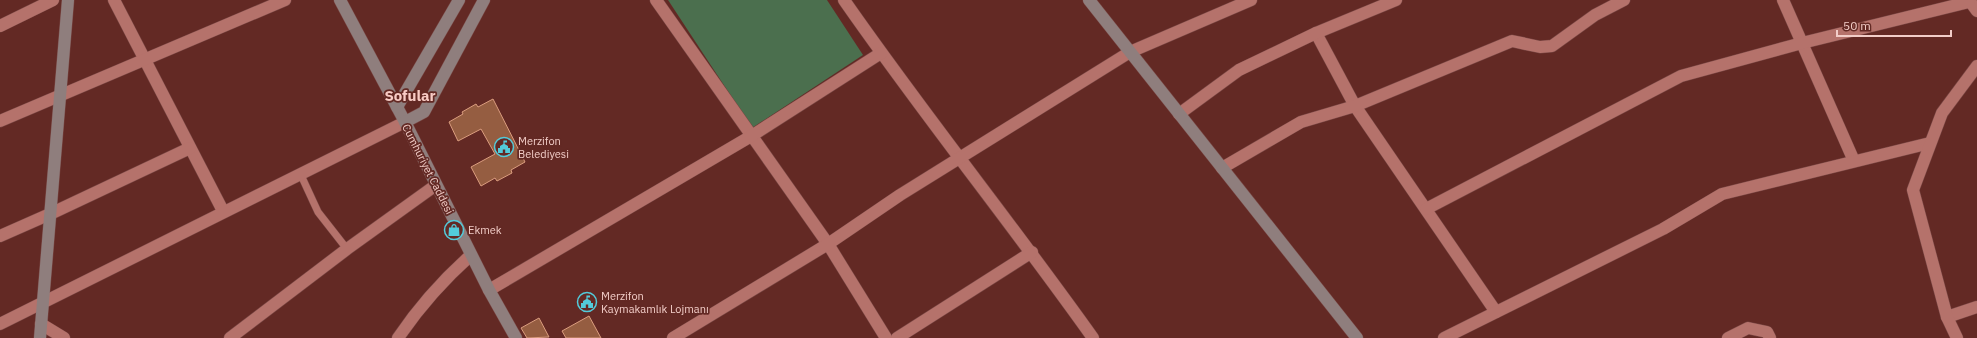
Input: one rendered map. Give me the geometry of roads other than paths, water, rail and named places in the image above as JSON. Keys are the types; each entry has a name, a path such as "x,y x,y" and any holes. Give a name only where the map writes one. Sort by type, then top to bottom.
{"street":[{"path":"0,26 54,0"},
{"path":"40,338 68,0"},
{"path":"114,0 223,211"},
{"path":"0,121 285,0"},
{"name":"Cumhuriyet Caddesi","path":"340,0 405,122 488,290 516,338"},
{"path":"397,108 459,0"},
{"path":"0,324 43,304 223,211 424,112 484,0"},
{"path":"656,0 753,135 828,244 886,338"},
{"path":"844,0 881,53 959,158 1032,252 1093,338"},
{"path":"1089,0 1357,338"},
{"path":"672,338 828,244 959,158 1130,52 1251,0"},
{"path":"1179,114 1239,70 1316,33 1396,0"},
{"path":"1222,168 1301,122 1354,106 1512,41 1540,47 1552,46 1595,15 1624,0"},
{"path":"1783,0 1854,162"},
{"path":"1426,210 1681,76 1802,43 1972,5"},
{"path":"1316,33 1354,106 1496,312"},
{"path":"488,290 753,135 881,53"},
{"path":"1957,338 1947,317 1913,190 1942,113 1977,66"},
{"path":"1444,338 1662,228 1722,194 1930,143"},
{"path":"0,236 190,148"},
{"path":"230,338 347,249 436,185"},
{"path":"897,338 1032,252"},
{"path":"398,338 429,296 471,254"},
{"path":"1947,317 1977,307"},
{"path":"41,324 64,338"},
{"path":"1728,338 1748,328 1767,332 1770,338"}],"lane":[{"path":"300,173 318,212 347,249"}],"place":[{"name":"Merzifon Belediyesi","path":"504,147"},
{"name":"Ekmek","path":"454,230"},
{"name":"Merzifon Kaymakamlık Lojmanı","path":"587,302"}],"district":[{"name":"Sofular","path":"410,96"}]}
